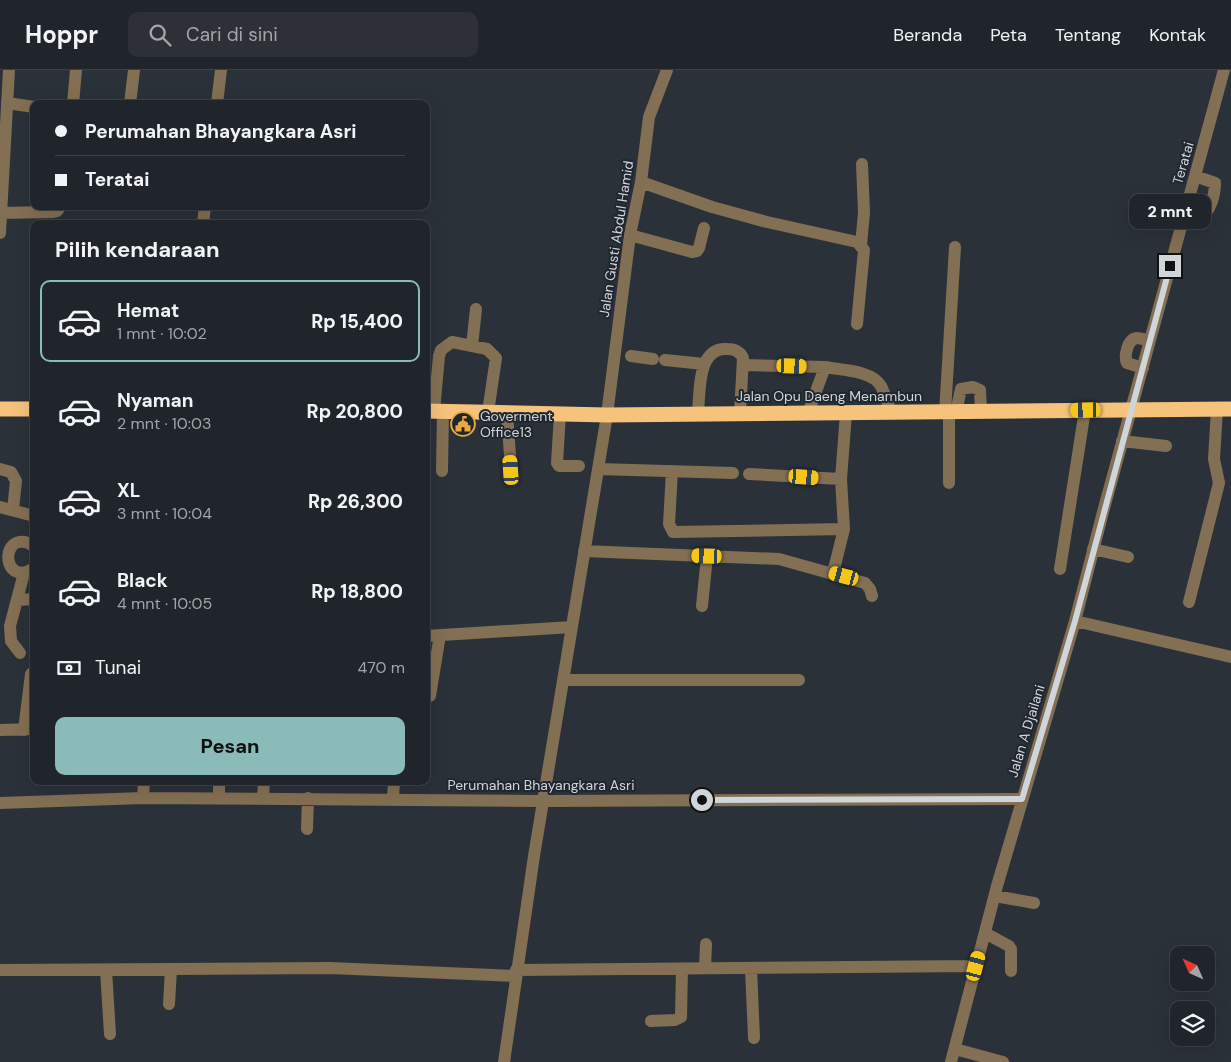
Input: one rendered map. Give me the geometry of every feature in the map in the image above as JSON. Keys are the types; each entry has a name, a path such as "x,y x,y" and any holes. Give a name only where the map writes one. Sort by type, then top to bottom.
{"highway":[{"name":"Jalan Opu Daeng Menambun","path":"435,411 607,415 950,413 1131,408 1224,409"},
{"path":"0,409 30,409"}],"street":[{"path":"0,233 9,70"},
{"path":"73,100 76,70"},
{"path":"130,100 134,70"},
{"path":"217,100 221,70"},
{"name":"Jalan Gusti Abdul Hamid","path":"504,1062 516,973 607,415 630,235 641,182 650,117 667,70"},
{"name":"Teratai","path":"1131,408 1224,70"},
{"path":"8,103 30,107"},
{"path":"861,245 865,198 862,164"},
{"path":"1184,212 1204,216 1209,209 1215,183 1195,176"},
{"path":"641,182 740,214 806,232 853,240 861,245 864,250 857,324"},
{"path":"1,213 52,212 58,210"},
{"path":"630,235 692,252 697,251 699,248 704,228"},
{"path":"949,483 955,247"},
{"path":"472,346 476,309"},
{"path":"1142,368 1127,363 1125,359 1126,352 1133,340 1137,338 1150,341"},
{"path":"442,471 435,411 441,350 452,342 487,349 496,358 488,412"},
{"path":"698,413 704,364 710,354 725,348 741,354 743,365 740,413"},
{"path":"631,356 704,364"},
{"path":"743,365 825,367 867,376 880,384 891,413"},
{"path":"808,413 825,367"},
{"path":"950,413 960,389 973,387 980,390 981,412"},
{"name":"Jalan A Djailani","path":"951,1062 1022,799 1075,621 1131,408"},
{"path":"1189,602 1219,483 1214,451 1224,409"},
{"path":"1060,569 1086,410"},
{"path":"507,412 511,470"},
{"path":"833,574 844,529 841,479 846,413"},
{"path":"560,414 557,463 559,466 579,466"},
{"path":"1122,441 1166,446"},
{"path":"598,468 733,474"},
{"path":"0,469 11,472 16,481 6,508 30,515"},
{"path":"672,471 669,524 673,532 844,529"},
{"path":"749,474 841,479"},
{"path":"29,571 18,573 10,568 6,560 7,551 13,544 22,541 30,543"},
{"path":"1093,549 1128,557"},
{"path":"584,551 779,559 864,583 870,589 872,596"},
{"path":"702,606 707,556"},
{"path":"20,653 11,641 10,626 17,600 29,571"},
{"path":"17,600 30,599"},
{"path":"1075,621 1231,657"},
{"path":"430,636 572,627"},
{"path":"430,696 440,635"},
{"path":"563,680 798,680"},
{"path":"0,730 29,729 30,711"},
{"path":"143,798 144,785"},
{"path":"219,785 219,798"},
{"path":"263,798 264,785"},
{"path":"393,799 394,785"},
{"name":"Perumahan Bhayangkara Asri","path":"0,803 143,798 544,800 1022,799"},
{"path":"307,828 308,798"},
{"path":"995,896 1034,903"},
{"path":"985,933 1009,946 1011,949 1011,971"},
{"path":"704,968 706,944"},
{"path":"0,970 330,968 516,973 704,968 976,966"},
{"path":"751,968 754,1038"},
{"path":"169,1004 171,969"},
{"path":"650,1021 675,1020 681,1017 682,969"},
{"path":"106,970 110,1034"},
{"path":"955,1049 1003,1062"}],"place":[{"name":"Goverment Office13","path":"463,424"}],"route":[{"path":"702,800 1022,799 1075,621 1170,266"}]}
